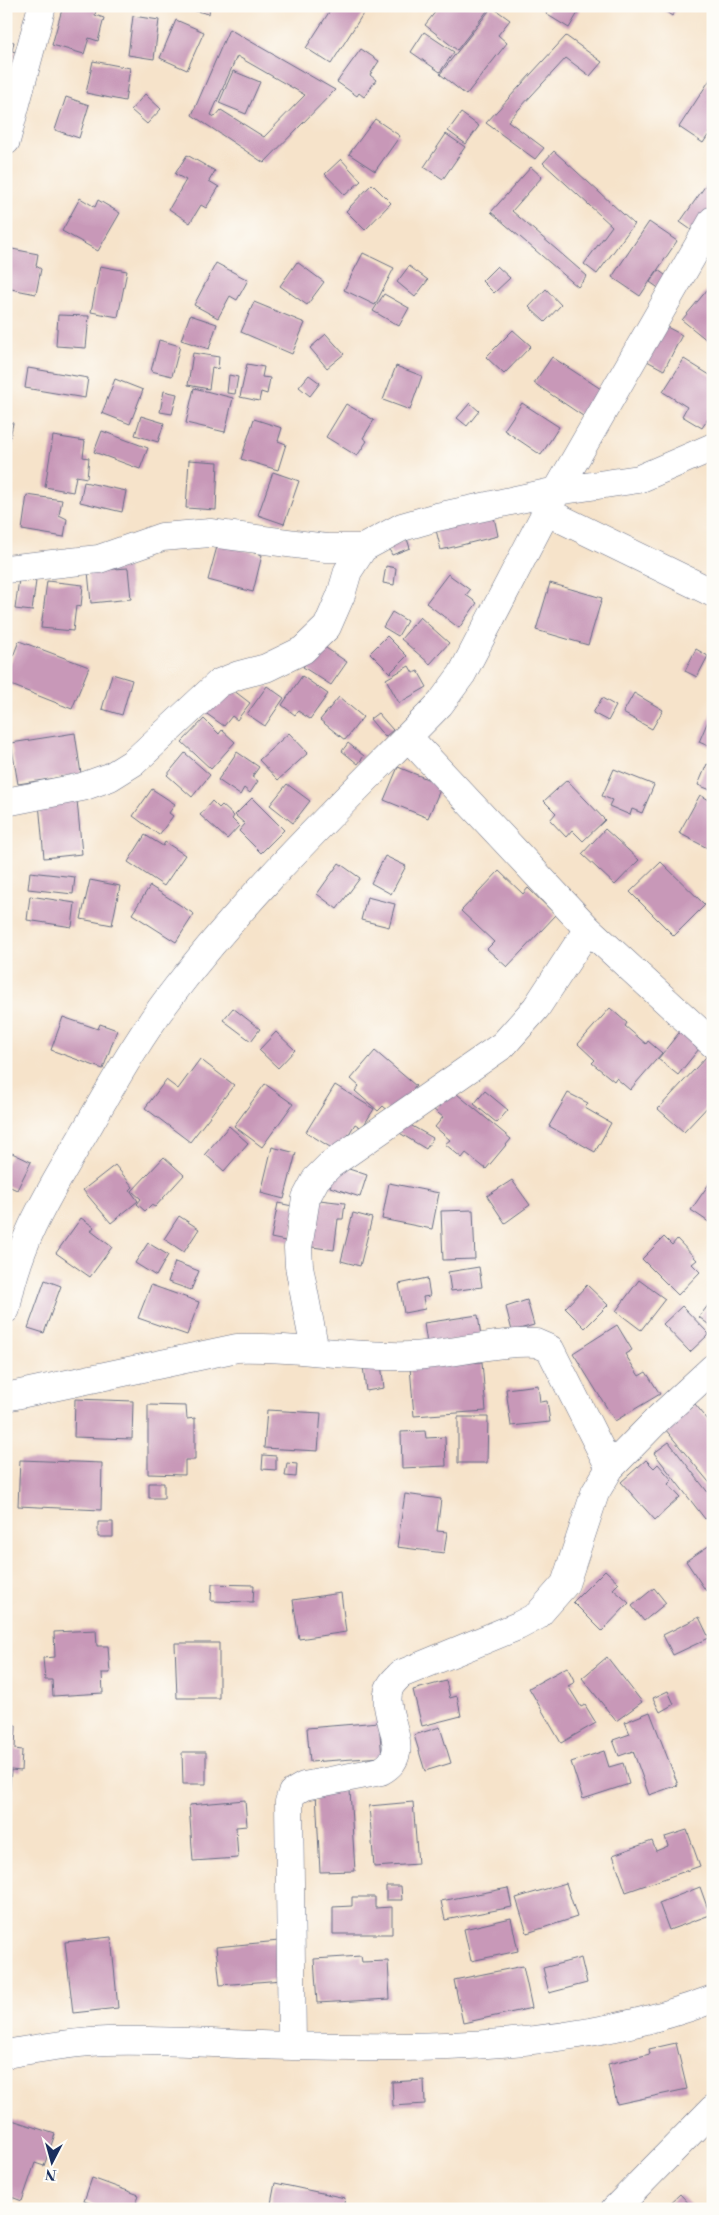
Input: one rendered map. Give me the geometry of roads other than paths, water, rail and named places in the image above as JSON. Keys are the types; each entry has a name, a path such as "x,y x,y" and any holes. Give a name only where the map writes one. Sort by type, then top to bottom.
{"street":[{"path":"6,141 42,6"},
{"path":"6,1309 11,1278 37,1215 142,1035 174,991 234,916 440,704 462,674 552,501 713,220"},
{"path":"6,569 99,559 162,536 210,533 326,548 363,548 402,527 436,517 552,501 639,479 713,446"},
{"path":"552,501 713,593"},
{"path":"6,802 82,787 110,777 134,762 219,683 239,674 266,668 303,650 327,627 341,595 348,571 363,548"},
{"path":"408,737 588,929 713,1044"},
{"path":"315,1351 299,1266 298,1248 306,1198 316,1179 330,1165 503,1045 536,1008 588,929"},
{"path":"6,1397 238,1348 264,1347 412,1356 527,1342 544,1345 550,1349 610,1468"},
{"path":"292,2046 289,1802 292,1793 304,1786 381,1772 389,1767 394,1761 396,1752 388,1698 394,1681 402,1674 538,1616 565,1584 595,1493 610,1468 713,1368"},
{"path":"6,2054 106,2041 292,2046 441,2046 512,2043 571,2035 645,2020 713,1999"},
{"path":"615,2209 713,2110"}]}
